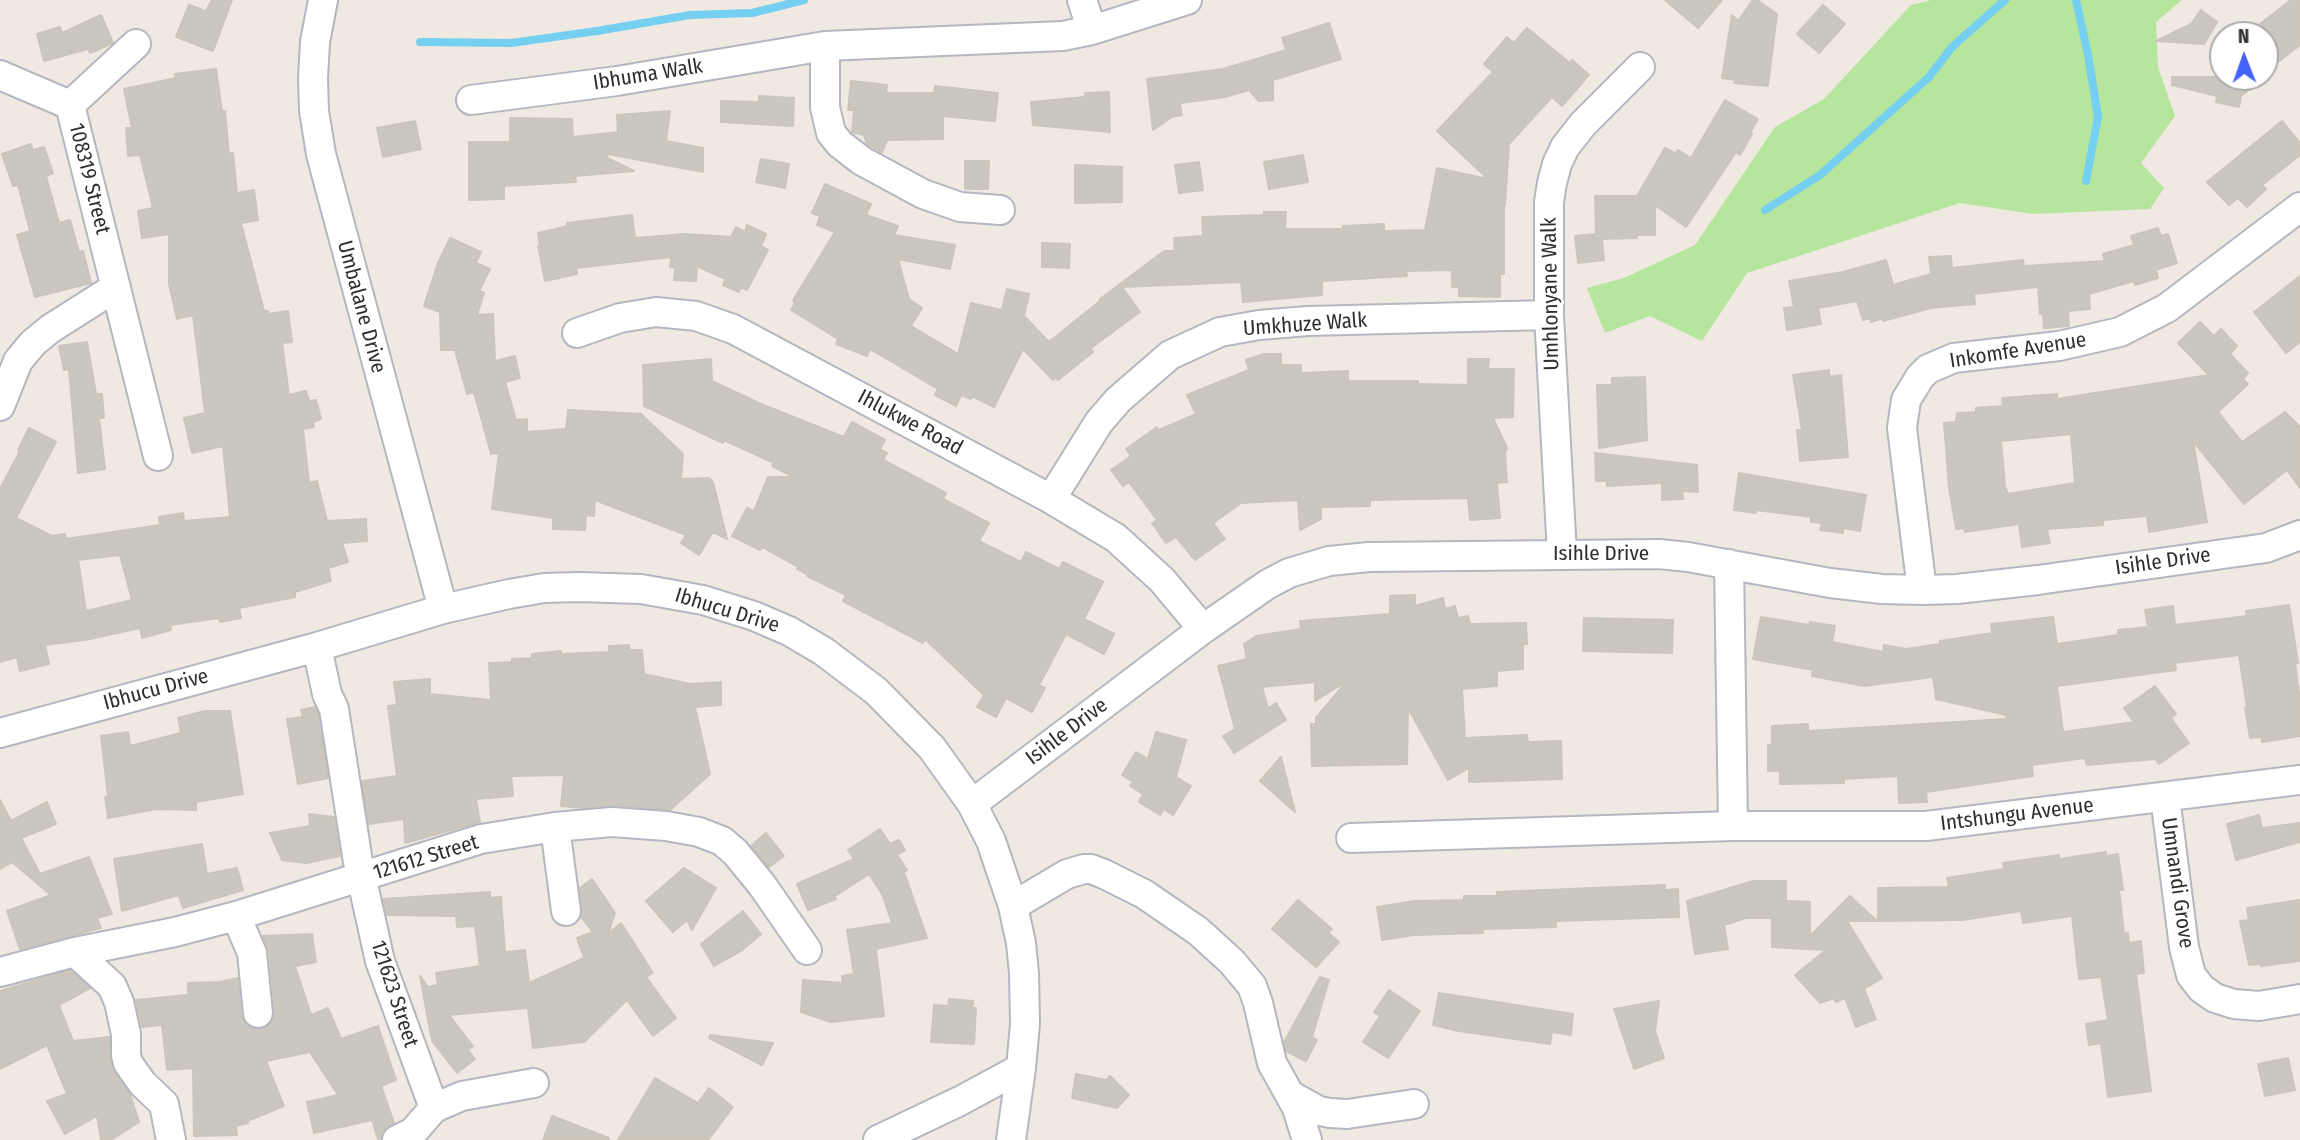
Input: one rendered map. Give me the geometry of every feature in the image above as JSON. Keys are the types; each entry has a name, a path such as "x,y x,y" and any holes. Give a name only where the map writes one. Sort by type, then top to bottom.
{"street":[{"name":"Umbalane Drive","path":"323,0 315,42 313,78 314,111 321,154 443,609"},
{"path":"1082,0 1092,30"},
{"name":"Ibhuma Walk","path":"471,100 617,81 825,46 1063,36 1092,30 1187,0"},
{"path":"70,105 135,44"},
{"path":"825,46 825,107 831,132 840,144 862,161 923,194 960,207 1000,210"},
{"name":"Umhlonyane Walk","path":"1562,554 1549,315 1549,202 1557,164 1565,147 1583,124 1640,67"},
{"name":"108319 Street","path":"0,75 70,105 158,456"},
{"name":"Inkomfe Avenue","path":"1922,590 1902,428 1906,400 1920,377 1928,369 1954,358 2059,346 2099,338 2131,327 2166,308 2300,207"},
{"path":"0,406 18,361 33,343 116,287"},
{"name":"Ihlukwe Road","path":"577,333 639,314 677,312 733,329 1051,499 1116,538 1162,580 1203,629"},
{"name":"Umkhuze Walk","path":"1051,499 1099,422 1118,400 1170,355 1220,332 1259,325 1308,321 1549,315"},
{"name":"Isihle Drive","path":"972,804 1203,629 1268,584 1289,573 1329,561 1369,557 1659,554 1830,583 1922,590 2038,580 2266,548 2300,535"},
{"path":"1729,564 1733,826"},
{"name":"Ibhucu Drive","path":"0,733 317,647 443,609 509,594 544,589 613,586 680,594 754,616 789,631 823,651 876,691 932,748 972,804 991,841 1013,906 1024,974 1021,1068 1011,1140"},
{"name":"121623 Street","path":"317,647 327,694 334,709 380,961 434,1108"},
{"name":"Intshungu Avenue","path":"1351,838 1733,826 1926,826 2300,780"},
{"name":"Umnandi Grove","path":"2165,797 2184,947 2191,975 2202,989 2215,998 2234,1004 2259,1006 2300,999"},
{"name":"121612 Street","path":"0,972 75,952 175,932 236,916 481,839 555,827 612,822 636,822 699,832 722,841 736,852 762,885 807,950"},
{"path":"555,827 566,911"},
{"path":"1013,906 1067,874 1084,869 1104,873 1178,916 1232,962 1252,986 1272,1063 1297,1108 1307,1140"},
{"path":"236,916 252,953 258,1013"},
{"path":"75,952 112,986 119,1002 126,1034 125,1055 128,1063 142,1083 164,1104 171,1140"},
{"path":"878,1140 917,1134 1021,1068"},
{"path":"397,1140 413,1132 434,1108 462,1096 534,1083"},
{"path":"1290,1096 1319,1111 1330,1113 1347,1114 1414,1104"}],"green space":[{"path":"1931,0 2182,0 2156,22 2158,67 2175,116 2141,163 2164,188 2150,209 2033,214 1960,203 1747,273 1702,341 1650,316 1605,333 1587,288 1624,278 1695,245 1775,127 1824,99 1911,5"}],"building":[{"path":"212,0 232,0 213,51 176,37 189,5 206,11"},
{"path":"1665,0 1722,0 1698,28"},
{"path":"1753,0 1777,14 1768,86 1734,83 1736,80 1722,78 1732,15 1738,21"},
{"path":"2291,0 2300,0 2300,45 2279,61 2279,21 2264,21"},
{"path":"1823,5 1845,24 1819,53 1797,34"},
{"path":"2201,10 2216,21 2209,21 2209,36 2204,44 2156,41 2191,24"},
{"path":"101,15 113,43 90,53 88,49 44,61 37,34 60,27 62,33"},
{"path":"1329,23 1341,59 1273,80 1273,100 1259,101 1249,90 1225,97 1180,103 1182,115 1172,117 1153,130 1147,79 1223,69 1286,50 1282,38"},
{"path":"1527,28 1589,75 1562,106 1552,97 1509,144 1504,205 1504,274 1500,274 1500,297 1459,296 1459,287 1452,287 1452,270 1406,271 1407,276 1322,281 1322,295 1243,302 1241,282 1122,287 1140,312 1091,348 1093,352 1058,380 1056,377 1053,380 1023,349 994,407 972,396 971,399 961,395 956,406 935,395 938,389 870,349 867,356 836,344 838,339 791,310 795,297 835,232 817,225 820,216 812,213 825,184 871,204 866,215 898,226 894,235 955,245 950,269 898,259 909,299 922,308 911,326 958,354 971,303 1002,310 1007,289 1029,294 1024,316 1049,342 1164,251 1175,251 1174,238 1203,236 1202,217 1286,212 1285,229 1343,229 1343,226 1384,224 1384,231 1425,230 1437,168 1488,179 1437,131 1493,72 1484,64 1507,37 1514,43"},
{"path":"216,69 222,111 225,111 229,154 233,153 237,193 254,190 258,220 241,223 264,311 268,311 268,314 288,311 292,342 282,343 289,395 306,391 309,401 316,400 321,419 313,422 314,427 303,429 309,483 317,481 327,521 366,519 367,541 342,543 348,562 328,568 331,581 295,592 295,597 239,608 241,618 220,622 219,618 170,625 171,630 142,638 140,628 85,640 45,645 49,664 20,671 17,657 0,662 0,489 29,428 56,442 16,518 52,536 65,534 66,539 160,525 159,517 183,513 184,521 230,517 223,446 192,453 184,418 205,413 193,315 177,319 169,284 169,234 142,238 138,211 153,208 140,155 128,156 126,128 132,128 124,89 176,78 175,74","holes":["120,555 132,600 86,611 78,560"]},
{"path":"2172,77 2209,77 2209,91 2248,91 2241,96 2239,107 2216,102 2217,96 2172,85"},
{"path":"851,81 887,85 886,93 934,93 935,86 998,93 995,121 943,116 943,139 887,140 882,153 867,144 864,135 852,132 854,110 848,110"},
{"path":"1109,92 1110,132 1033,125 1031,102"},
{"path":"759,96 794,98 793,126 721,122 721,101 759,102"},
{"path":"1725,100 1758,119 1740,155 1736,152 1686,227 1655,205 1655,235 1602,239 1604,260 1578,263 1575,236 1596,234 1595,196 1637,196 1665,148 1676,154 1678,150 1691,158"},
{"path":"670,111 666,141 703,148 703,172 608,154 607,158 634,171 575,176 576,182 504,186 504,199 469,200 469,142 510,142 510,118 572,119 573,137 618,132 617,115"},
{"path":"415,121 421,149 383,157 377,128"},
{"path":"2282,121 2300,143 2300,155 2262,185 2266,189 2247,207 2238,198 2229,205 2207,182"},
{"path":"31,144 33,150 44,147 53,173 46,176 59,223 70,220 79,252 83,251 91,283 35,297 17,235 30,231 18,185 13,186 2,154"},
{"path":"1303,155 1308,182 1269,189 1264,162"},
{"path":"761,159 789,164 785,188 756,182"},
{"path":"965,161 989,161 988,189 965,189"},
{"path":"1199,162 1203,190 1179,193 1175,165"},
{"path":"1075,165 1122,167 1122,202 1075,203"},
{"path":"632,215 635,238 685,234 731,237 736,227 745,232 747,225 766,234 761,246 768,250 747,290 741,287 739,292 723,285 725,279 697,266 696,281 674,280 675,268 670,267 671,257 576,268 577,274 545,281 538,233 568,226 567,223"},
{"path":"2158,228 2161,236 2168,234 2177,263 2156,270 2158,278 2135,285 2134,281 2089,294 2090,309 2068,311 2069,326 2044,328 2038,287 1974,294 1975,304 1931,308 1871,322 1870,318 1863,320 1857,301 1818,308 1821,324 1787,330 1784,308 1794,307 1789,281 1843,272 1886,260 1893,285 1931,274 1929,257 1951,256 1952,268 2023,260 2024,266 2105,261 2103,254 2134,245 2131,236"},
{"path":"450,238 481,252 476,263 490,269 479,291 484,293 477,315 493,314 495,361 515,356 520,378 505,382 516,420 527,419 527,432 566,429 568,410 641,414 683,454 681,479 709,478 713,482 727,539 713,532 699,555 681,543 686,535 595,500 594,516 586,515 585,530 553,529 553,518 492,509 499,453 491,454 474,392 467,394 455,350 441,350 440,312 424,306 438,263"},
{"path":"1042,243 1070,244 1069,268 1042,267"},
{"path":"2300,276 2300,342 2286,353 2254,312"},
{"path":"2200,322 2214,336 2221,329 2237,346 2230,354 2248,373 2243,379 2248,384 2218,412 2242,442 2285,412 2300,427 2300,488 2287,470 2244,504 2193,441 2207,522 2149,532 2147,516 2103,520 2103,525 2047,529 2050,543 2022,547 2019,524 1965,532 1964,528 1956,529 1949,488 1944,423 1956,422 1957,413 2003,406 2002,398 2057,394 2057,399 2209,375 2178,343","holes":["2071,434 2075,483 2008,494 2001,441"]},
{"path":"87,342 96,394 102,394 104,418 99,418 105,469 78,473 69,369 64,370 59,346"},
{"path":"1264,354 1281,354 1281,365 1301,365 1301,373 1348,371 1348,381 1418,381 1418,384 1468,385 1468,359 1489,359 1488,369 1514,369 1513,417 1493,418 1507,448 1507,482 1497,483 1500,518 1470,520 1468,498 1370,500 1370,506 1321,507 1321,519 1300,530 1298,500 1241,503 1213,523 1225,539 1195,560 1176,537 1166,543 1152,523 1157,520 1129,482 1123,486 1111,470 1131,456 1126,449 1157,427 1159,430 1196,414 1187,395 1249,370 1246,360"},
{"path":"711,359 712,381 761,404 844,437 852,422 885,440 880,449 887,453 883,460 946,493 943,499 989,523 979,541 1021,562 1026,552 1059,569 1063,562 1103,582 1084,619 1114,634 1104,654 1066,634 1039,685 1045,688 1032,712 1006,698 996,717 977,707 984,695 925,639 923,643 843,601 846,595 807,576 797,569 798,567 762,547 760,550 732,536 747,508 754,511 768,477 794,477 772,466 774,463 724,440 723,443 644,406 643,365"},
{"path":"1829,370 1830,377 1841,375 1848,457 1800,461 1797,430 1802,430 1793,375"},
{"path":"1645,377 1647,440 1599,448 1597,385 1612,385 1612,378"},
{"path":"1595,453 1697,465 1698,492 1682,491 1683,499 1662,500 1662,483 1607,486 1607,481 1596,481"},
{"path":"1739,473 1866,495 1860,531 1843,528 1843,533 1820,530 1822,523 1811,522 1811,517 1734,510"},
{"path":"1415,595 1415,606 1443,598 1445,609 1455,606 1458,618 1468,616 1470,624 1526,623 1527,644 1523,644 1523,669 1497,671 1497,686 1462,689 1465,738 1527,735 1528,742 1561,741 1562,779 1469,782 1469,768 1448,780 1408,708 1407,764 1312,766 1311,724 1316,724 1316,718 1347,681 1315,701 1315,682 1262,687 1268,708 1276,703 1286,720 1234,753 1223,736 1235,729 1218,666 1247,659 1244,644 1256,636 1301,629 1300,621 1390,614 1390,596"},
{"path":"2289,605 2298,663 2295,664 2300,700 2300,736 2262,742 2261,737 2250,738 2239,655 2175,663 2176,670 2057,686 2063,732 2134,722 2124,708 2155,686 2176,714 2171,718 2189,743 2159,764 2155,759 2087,765 2085,758 2032,765 2033,776 1926,792 1927,802 1899,803 1898,776 1844,779 1844,783 1780,784 1780,771 1768,771 1768,745 1772,745 1772,726 1808,724 1808,731 2006,719 2006,715 1936,699 1933,677 1864,686 1812,676 1813,670 1753,659 1761,617 1809,625 1810,622 1835,626 1832,642 1883,652 1884,645 1906,649 1992,633 1991,624 2053,617 2057,644 2118,635 2118,630 2148,627 2145,610 2173,606 2175,625 2247,616 2246,611"},
{"path":"1584,618 1673,620 1672,653 1583,651"},
{"path":"629,645 630,650 642,650 644,674 690,684 721,682 721,705 695,707 710,774 670,810 613,805 582,808 561,806 564,775 511,776 513,796 476,799 480,822 405,843 404,819 369,824 362,781 397,776 388,706 397,705 394,682 430,679 430,694 491,700 489,663 512,662 512,659 532,658 532,654 561,651 561,654 609,652 609,646"},
{"path":"315,707 328,778 298,784 287,719 303,717 301,710"},
{"path":"205,711 230,711 243,794 196,802 196,810 156,809 108,818 101,736 128,732 130,746 181,733 178,718"},
{"path":"1156,732 1186,740 1176,777 1191,786 1173,815 1164,809 1160,815 1139,802 1143,794 1130,786 1133,782 1122,775 1136,752 1148,759"},
{"path":"1281,757 1295,812 1260,781"},
{"path":"0,800 11,821 47,802 56,824 21,838 40,874 89,857 112,914 97,918 101,928 20,949 7,911 51,895 12,862 0,869"},
{"path":"309,814 334,817 340,856 306,863 282,860 270,833 310,826"},
{"path":"2259,815 2262,828 2300,823 2300,842 2236,860 2227,824"},
{"path":"880,829 890,844 899,840 905,850 897,855 907,870 904,872 927,938 876,949 884,1016 831,1022 801,1012 803,980 843,983 842,976 854,974 847,930 892,923 882,894 869,874 835,896 836,899 808,910 797,884 854,859 848,850"},
{"path":"766,833 784,856 769,867 751,846"},
{"path":"202,844 207,874 237,868 243,890 183,908 179,895 122,911 114,859"},
{"path":"2106,852 2106,856 2118,854 2123,890 2119,890 2124,933 2128,933 2129,943 2141,941 2144,973 2136,974 2151,1091 2108,1097 2101,1043 2089,1045 2086,1024 2108,1020 2101,977 2079,979 2072,916 2023,923 2021,911 1962,920 1878,921 1878,888 1949,887 1947,878 2004,869 2003,863"},
{"path":"684,868 716,888 692,930 687,920 673,932 646,901"},
{"path":"592,879 615,913 608,934 621,923 653,973 646,977 676,1018 653,1036 627,1000 584,1042 533,1048 528,1008 449,1015 473,1046 468,1050 475,1059 457,1073 432,1041 420,976 428,987 438,985 436,973 480,966 475,926 457,927 456,916 387,915 383,899 490,892 490,898 501,897 505,952 525,950 529,983 584,958 577,938 593,932 581,917 580,888"},
{"path":"1753,881 1786,881 1786,901 1810,902 1810,936 1850,896 1877,921 1847,921 1882,978 1864,989 1876,1019 1856,1027 1845,998 1836,1002 1834,998 1820,1003 1795,975 1826,950 1772,947 1772,918 1746,918 1724,925 1728,949 1695,954 1687,901"},
{"path":"1665,885 1665,890 1678,889 1679,917 1556,921 1556,927 1483,929 1483,933 1414,935 1382,940 1377,907 1415,901 1464,900 1464,896 1497,896 1497,892"},
{"path":"1298,900 1332,929 1328,933 1339,942 1316,967 1272,929"},
{"path":"2300,900 2300,961 2249,965 2240,921 2249,920 2247,908"},
{"path":"743,911 761,934 741,951 714,966 701,944"},
{"path":"312,934 316,962 295,966 311,1015 328,1008 341,1039 378,1026 396,1080 381,1086 394,1123 384,1130 378,1139 372,1120 314,1133 307,1102 338,1095 310,1052 266,1061 284,1106 236,1126 237,1135 194,1136 193,1068 167,1070 162,1025 142,1027 136,1000 188,995 188,983 220,982 238,978 244,1022 252,1028 267,1027 275,1012 269,951 263,936"},
{"path":"70,970 90,988 59,1005 73,1041 109,1037 112,1067 130,1094 139,1122 111,1140 101,1140 97,1116 65,1134 47,1101 67,1094 47,1045 0,1069 0,991"},
{"path":"1320,977 1329,980 1312,1037 1317,1040 1306,1061 1286,1051 1284,1042"},
{"path":"1389,990 1420,1011 1388,1058 1363,1042 1380,1016 1374,1012"},
{"path":"1439,993 1573,1014 1571,1035 1552,1032 1550,1044 1433,1025"},
{"path":"949,999 973,1001 972,1008 976,1008 974,1044 931,1042 934,1005 948,1006"},
{"path":"1659,1001 1655,1031 1664,1058 1634,1069 1614,1009"},
{"path":"710,1035 773,1043 762,1065 709,1038"},
{"path":"2288,1058 2295,1090 2265,1096 2258,1064"},
{"path":"1076,1074 1106,1080 1110,1076 1129,1095 1117,1108 1072,1098"},
{"path":"655,1078 698,1103 709,1088 733,1107 708,1140 618,1140"},
{"path":"552,1116 609,1138 543,1140"}],"waterway":[{"path":"420,42 511,43 690,15 752,13 804,0"},
{"path":"1765,210 1820,175 1929,77 1952,47 2005,0"},
{"path":"2076,0 2098,117 2086,181"}]}
